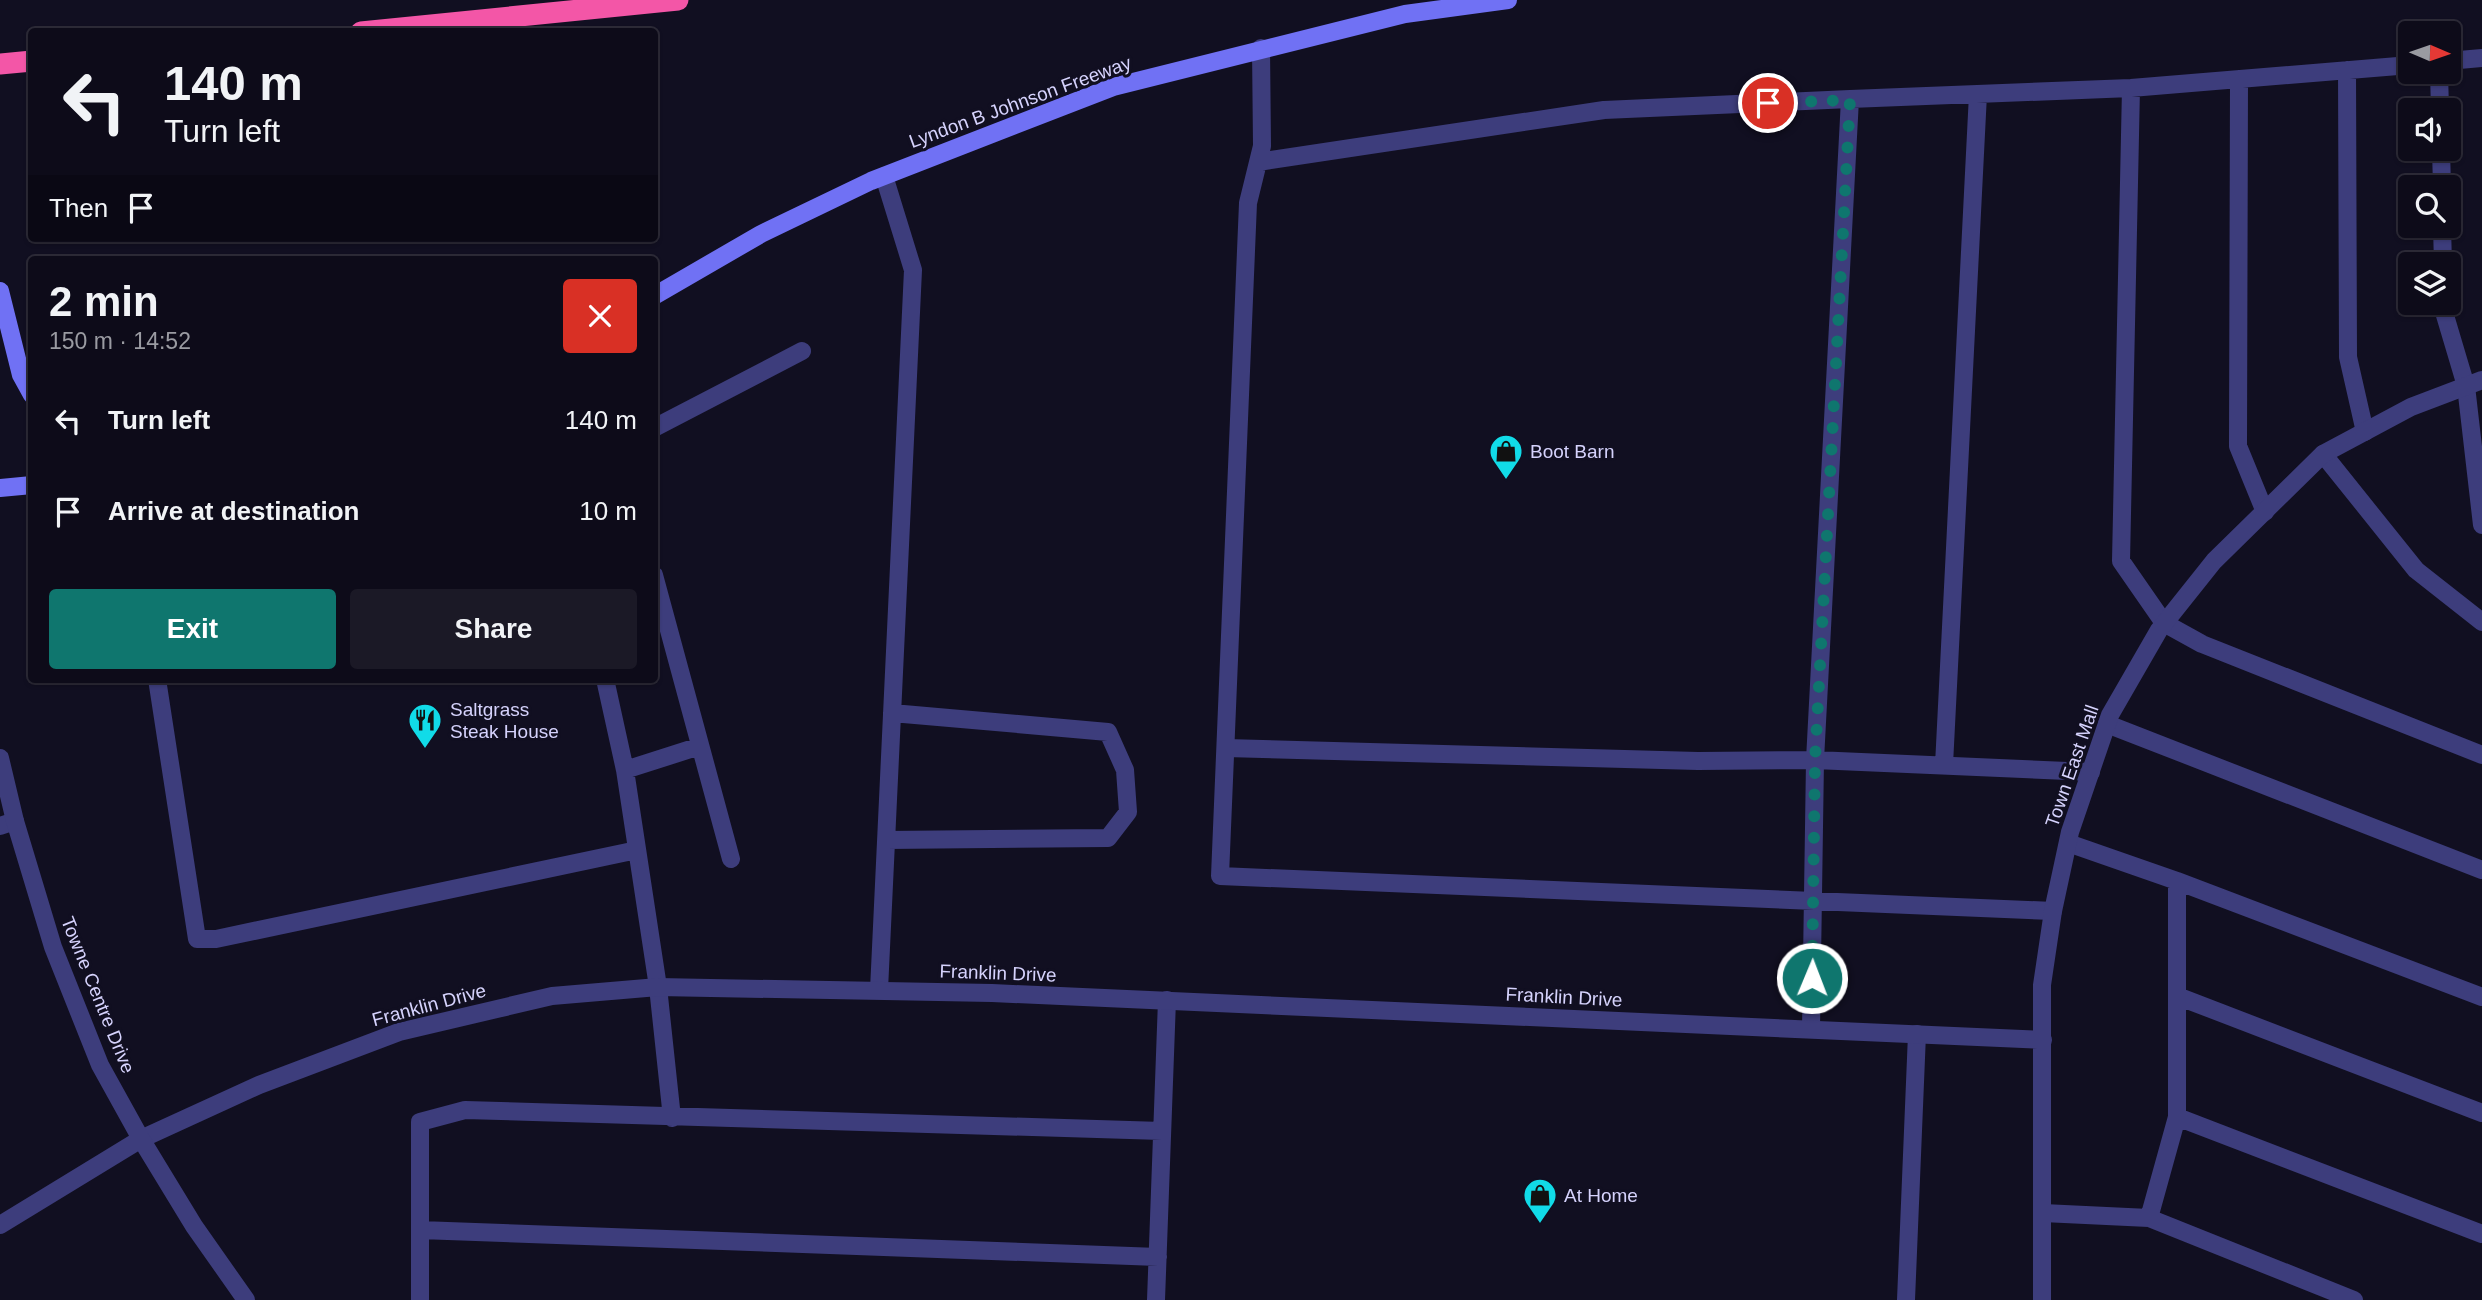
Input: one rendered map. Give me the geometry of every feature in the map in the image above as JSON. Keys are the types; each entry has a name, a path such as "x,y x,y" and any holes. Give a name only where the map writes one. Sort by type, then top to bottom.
{"highway":[{"path":"401,28 678,0"},
{"path":"0,64 28,61"}],"main road":[{"name":"Lyndon B Johnson Freeway","path":"658,294 761,234 884,176 1113,87 1405,14 1508,0"},
{"path":"0,291 21,376 28,388"},
{"path":"0,488 28,485"}],"street":[{"path":"1261,48 1262,146 1248,203 1220,876 2053,911"},
{"path":"2461,60 2482,58"},
{"path":"1258,162 1604,110 2131,88 2398,66"},
{"path":"2347,70 2348,357 2365,432"},
{"path":"2239,79 2238,446 2265,512"},
{"path":"2131,88 2121,561 2164,623 2202,644 2482,755"},
{"path":"1944,765 1978,94"},
{"path":"1811,1030 1815,760 1850,100"},
{"path":"879,990 913,270 884,176"},
{"path":"2445,315 2474,383 2482,526"},
{"path":"658,426 802,351"},
{"name":"Town East Mall","path":"2042,1300 2042,985 2053,911 2068,843 2110,715 2164,623 2214,561 2323,454 2411,407 2474,383"},
{"path":"2323,454 2416,570 2482,622"},
{"path":"658,590 731,859"},
{"path":"158,683 197,939 216,939 637,850"},
{"path":"606,683 625,770 658,987 672,1118"},
{"path":"886,840 1108,838 1128,812 1125,770 1108,732 892,713"},
{"path":"2107,724 2482,870"},
{"path":"625,770 701,746"},
{"path":"1226,748 1698,761 1815,760 2091,772"},
{"name":"Towne Centre Drive","path":"0,758 8,823 100,1065 194,1226 246,1300"},
{"path":"2068,843 2177,881 2482,997"},
{"path":"2149,1218 2177,1117 2177,881"},
{"name":"Franklin Drive","path":"0,1225 141,1139 259,1085 399,1032 551,996 658,987 992,993 2043,1040"},
{"path":"2177,996 2482,1113"},
{"path":"1156,1300 1167,1000"},
{"path":"1906,1300 1917,1034"},
{"path":"420,1300 420,1122 466,1110 1162,1131"},
{"path":"2177,1117 2482,1234"},
{"path":"2043,1213 2149,1218 2354,1300"},
{"path":"420,1230 1158,1257"}],"place":[{"name":"Boot Barn","path":"1506,481"},
{"name":"Saltgrass Steak House","path":"425,750"},
{"name":"At Home","path":"1540,1225"}],"route":[{"path":"1768,103 1850,100 1815,760 1812,978"}]}
